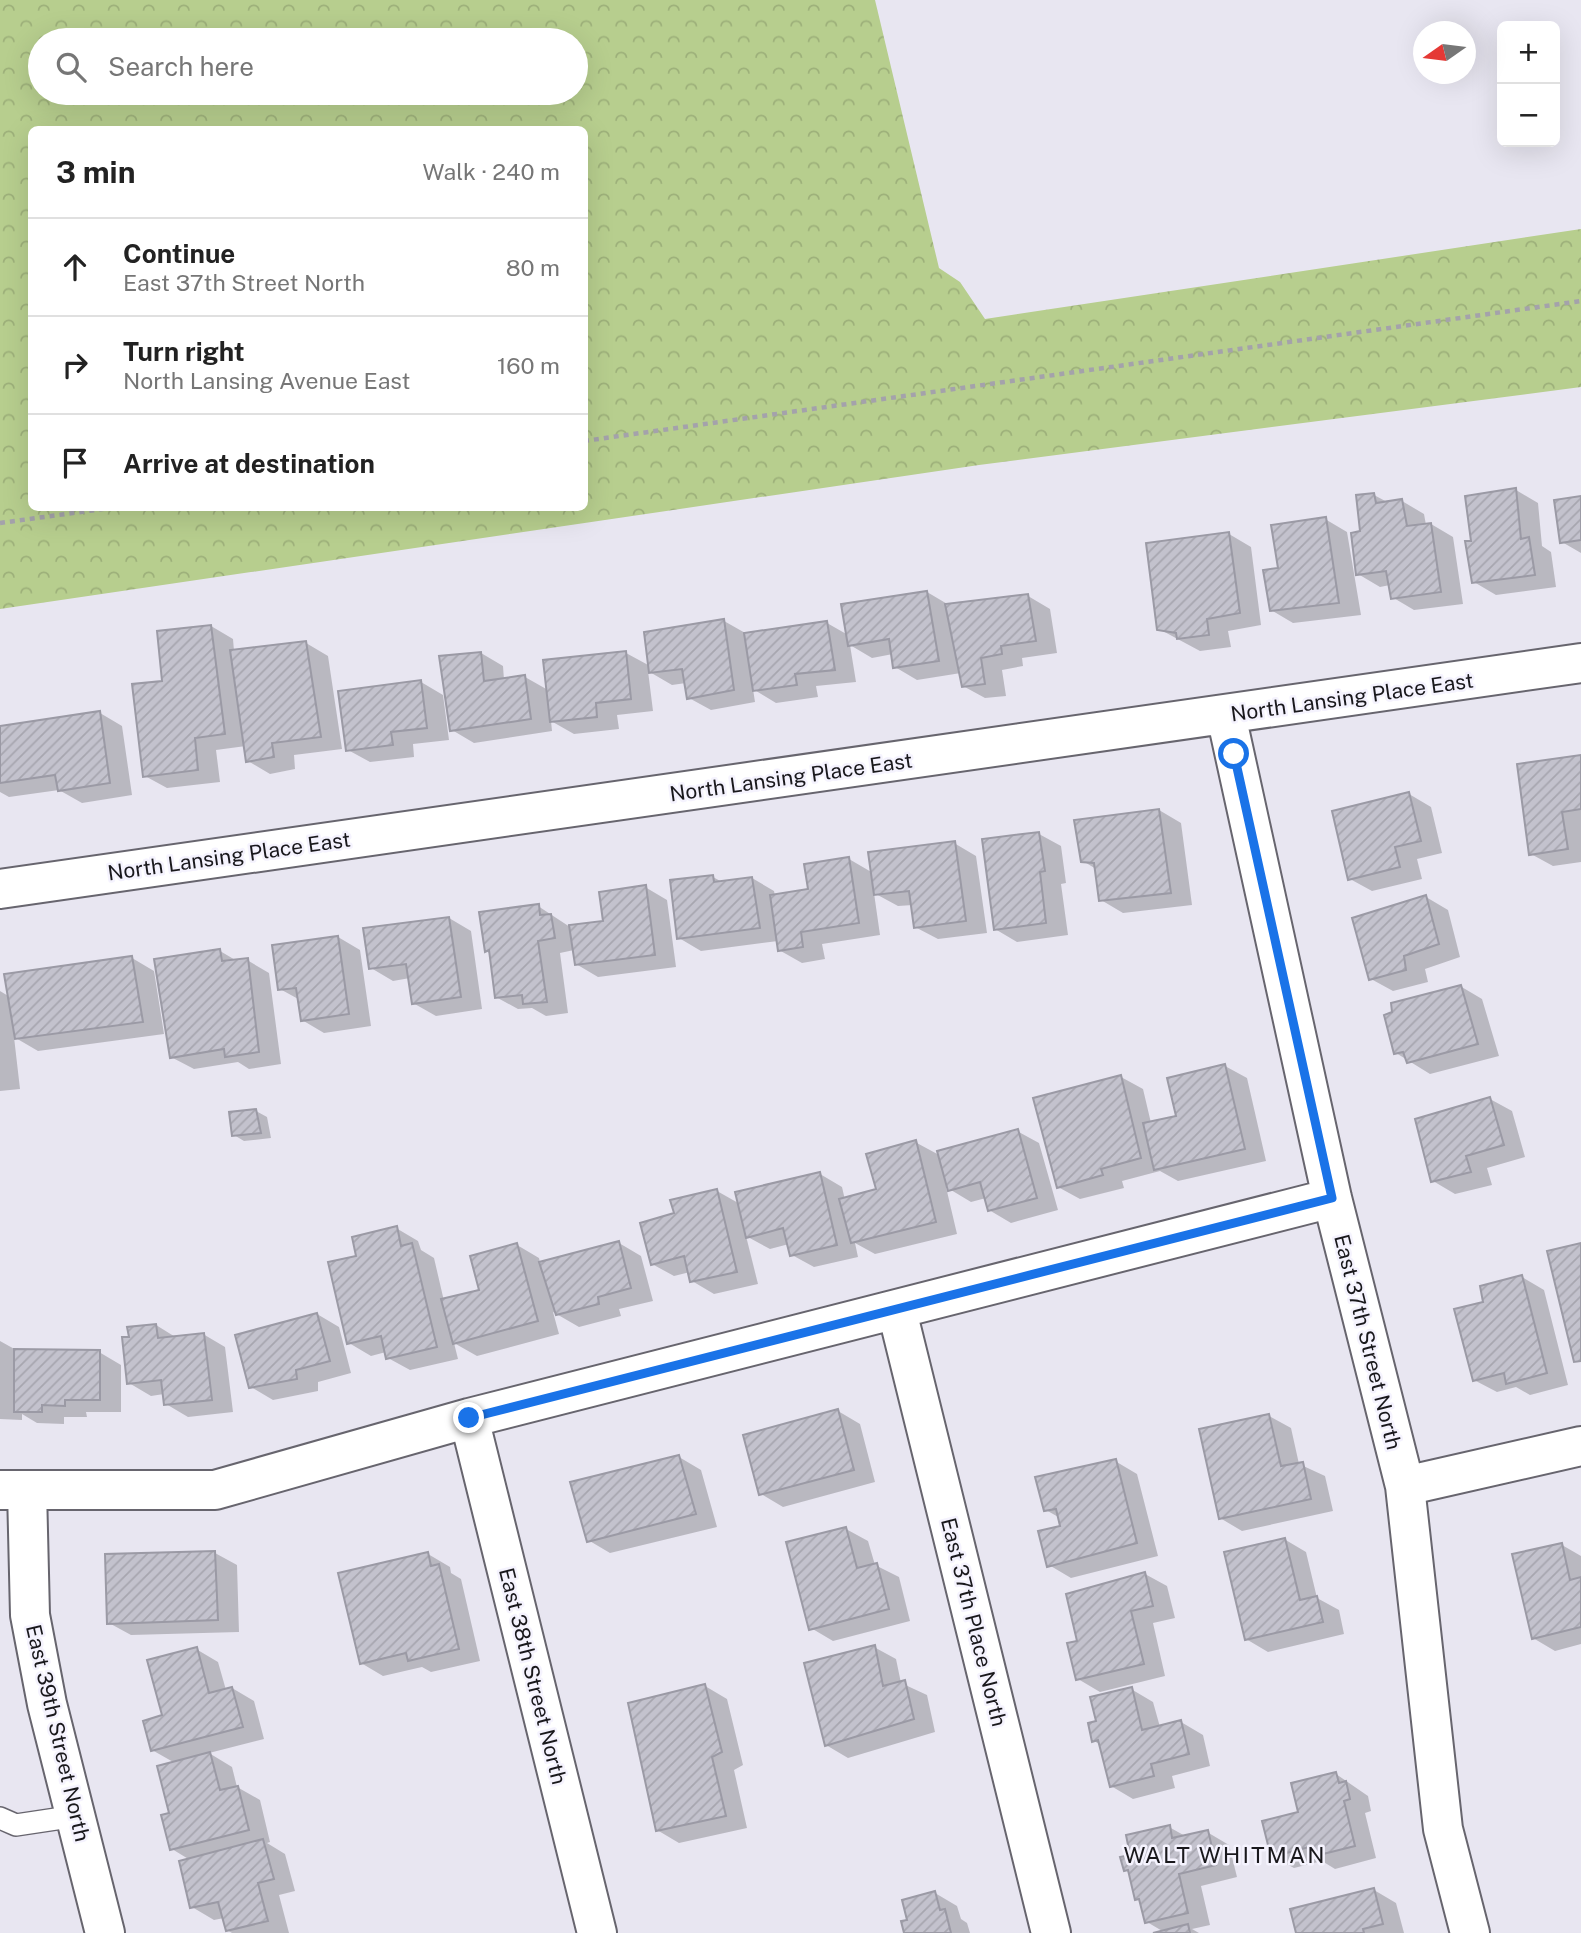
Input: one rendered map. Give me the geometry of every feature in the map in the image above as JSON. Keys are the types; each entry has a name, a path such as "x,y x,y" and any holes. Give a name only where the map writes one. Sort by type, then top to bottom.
{"street":[{"name":"North Lansing Place East","path":"0,889 1581,663"},
{"name":"East 37th Street North","path":"1226,715 1332,1198 1405,1486 1443,1829 1470,1933"},
{"path":"13,1490 215,1490 469,1418 1332,1198"},
{"name":"East 37th Place North","path":"897,1311 1051,1933"},
{"name":"East 38th Street North","path":"469,1418 597,1933"},
{"path":"1405,1486 1581,1446"},
{"name":"East 39th Street North","path":"13,1490 30,1615 47,1704 105,1933"}],"lane":[{"path":"0,1818 16,1825 76,1816"}],"path":[{"path":"588,440 1581,301"},
{"path":"0,523 88,511"}],"green space":[{"path":"0,0 875,0 939,268 960,282 985,319 1581,229 1581,387 979,465 0,609"}],"building":[{"path":"1516,488 1521,539 1529,537 1535,575 1472,583 1465,541 1471,541 1465,496"},
{"path":"1374,493 1376,503 1402,499 1407,526 1431,523 1441,592 1391,599 1386,571 1356,575 1351,533 1360,531 1356,495"},
{"path":"1581,496 1581,540 1560,543 1554,500"},
{"path":"1326,517 1339,603 1270,611 1263,570 1278,568 1271,525"},
{"path":"1229,532 1240,613 1207,619 1209,635 1177,639 1176,633 1157,630 1146,543"},
{"path":"927,591 939,661 893,668 889,639 848,646 841,604"},
{"path":"1028,594 1036,641 1001,646 1002,654 981,658 985,684 962,687 945,604"},
{"path":"724,619 734,690 687,699 682,669 649,673 644,632"},
{"path":"827,621 835,670 795,674 797,685 753,691 744,633"},
{"path":"211,625 225,734 195,738 198,770 143,777 132,684 162,681 157,631"},
{"path":"306,641 321,737 272,743 274,757 246,762 230,650"},
{"path":"626,651 631,699 596,703 597,717 550,722 543,660"},
{"path":"481,652 484,681 525,675 531,719 450,731 439,656"},
{"path":"421,680 427,728 391,732 393,745 346,751 338,691"},
{"path":"100,711 110,783 58,791 55,775 0,783 0,726"},
{"path":"1581,755 1581,809 1562,812 1568,849 1529,855 1517,764"},
{"path":"1409,792 1421,841 1395,847 1400,867 1348,880 1332,811"},
{"path":"1159,809 1171,893 1099,901 1094,863 1081,862 1074,820"},
{"path":"1039,832 1045,871 1040,872 1046,923 994,930 982,839"},
{"path":"955,841 966,921 914,928 909,891 874,895 868,852"},
{"path":"849,857 859,923 801,932 803,947 778,951 770,895 808,889 804,864"},
{"path":"713,875 714,882 752,877 760,928 677,939 670,880"},
{"path":"646,885 655,955 575,965 569,925 603,921 599,892"},
{"path":"1426,895 1439,944 1404,956 1406,970 1369,980 1352,918"},
{"path":"539,904 540,915 551,914 555,938 538,941 547,1002 523,1004 522,995 495,998 489,950 485,952 479,912"},
{"path":"449,917 461,997 412,1004 406,964 369,969 363,928"},
{"path":"338,936 349,1014 301,1021 296,988 278,990 272,945"},
{"path":"220,949 222,961 248,958 259,1052 225,1057 224,1049 170,1058 154,959"},
{"path":"132,956 143,1022 15,1039 4,974"},
{"path":"1461,985 1478,1044 1407,1063 1403,1052 1394,1054 1384,1015 1392,1012 1391,1003"},
{"path":"1225,1064 1245,1149 1154,1170 1143,1123 1176,1116 1167,1078"},
{"path":"1121,1075 1141,1158 1101,1169 1103,1175 1057,1188 1033,1098"},
{"path":"1490,1097 1504,1145 1466,1156 1471,1172 1431,1182 1415,1119"},
{"path":"256,1109 261,1133 232,1136 229,1112"},
{"path":"1018,1129 1037,1198 988,1211 980,1182 948,1191 937,1151"},
{"path":"916,1140 936,1222 851,1243 839,1199 876,1189 866,1154"},
{"path":"820,1172 837,1245 790,1256 783,1228 746,1238 735,1192"},
{"path":"717,1189 737,1272 690,1282 684,1256 651,1265 640,1223 674,1213 670,1200"},
{"path":"397,1226 401,1246 412,1243 437,1347 386,1359 381,1336 347,1344 328,1262 356,1256 352,1237"},
{"path":"619,1241 631,1288 598,1297 599,1304 556,1315 539,1262"},
{"path":"517,1243 538,1321 453,1344 441,1299 479,1290 470,1256"},
{"path":"1581,1243 1581,1361 1574,1362 1547,1251"},
{"path":"1522,1275 1547,1373 1506,1384 1504,1373 1473,1381 1454,1309 1483,1302 1480,1286"},
{"path":"317,1313 330,1361 296,1370 297,1379 249,1388 235,1335"},
{"path":"156,1324 158,1338 204,1333 212,1400 164,1405 161,1380 127,1384 122,1337 129,1337 127,1327"},
{"path":"14,1349 100,1350 100,1400 65,1400 65,1406 42,1405 42,1412 14,1412"},
{"path":"838,1409 854,1470 759,1495 743,1435"},
{"path":"1269,1414 1281,1466 1303,1462 1311,1499 1219,1519 1199,1429"},
{"path":"679,1455 696,1514 587,1542 570,1482"},
{"path":"1116,1459 1137,1543 1047,1567 1038,1531 1060,1526 1056,1509 1044,1511 1035,1477"},
{"path":"846,1527 857,1568 877,1563 889,1609 809,1630 786,1542"},
{"path":"1285,1538 1300,1600 1317,1596 1323,1622 1245,1640 1224,1552"},
{"path":"1562,1543 1570,1580 1581,1577 1581,1627 1532,1639 1512,1554"},
{"path":"215,1551 218,1620 107,1624 105,1554"},
{"path":"428,1552 431,1566 439,1564 459,1649 408,1661 406,1653 360,1664 338,1573"},
{"path":"1145,1572 1153,1606 1131,1611 1144,1664 1076,1680 1067,1643 1077,1641 1066,1594"},
{"path":"875,1645 883,1686 905,1680 914,1719 825,1746 804,1663"},
{"path":"197,1647 209,1693 232,1687 243,1727 151,1751 143,1721 162,1715 147,1660"},
{"path":"705,1684 722,1752 712,1757 726,1816 656,1831 628,1703"},
{"path":"1132,1687 1142,1730 1181,1720 1189,1754 1151,1764 1154,1776 1110,1787 1098,1740 1092,1742 1088,1723 1096,1721 1090,1697"},
{"path":"210,1752 220,1790 238,1786 249,1830 170,1850 161,1815 169,1813 157,1766"},
{"path":"1336,1772 1339,1783 1346,1781 1350,1799 1344,1801 1355,1846 1311,1857 1309,1847 1271,1857 1262,1821 1298,1812 1291,1783"},
{"path":"1170,1825 1172,1838 1208,1830 1216,1865 1179,1874 1188,1913 1145,1923 1139,1899 1135,1900 1128,1870 1124,1871 1120,1857 1130,1855 1126,1835"},
{"path":"263,1839 274,1879 258,1883 268,1921 226,1931 218,1902 190,1908 179,1861"},
{"path":"1374,1888 1383,1924 1363,1929 1364,1933 1296,1933 1290,1909"},
{"path":"935,1891 940,1910 945,1909 951,1933 904,1933 901,1921 907,1920 902,1900"},
{"path":"1188,1924 1190,1933 1153,1933"}],"district":[{"name":"WALT WHITMAN","path":"1225,1854"}],"route":[{"path":"469,1418 1332,1198 1234,754"}]}
